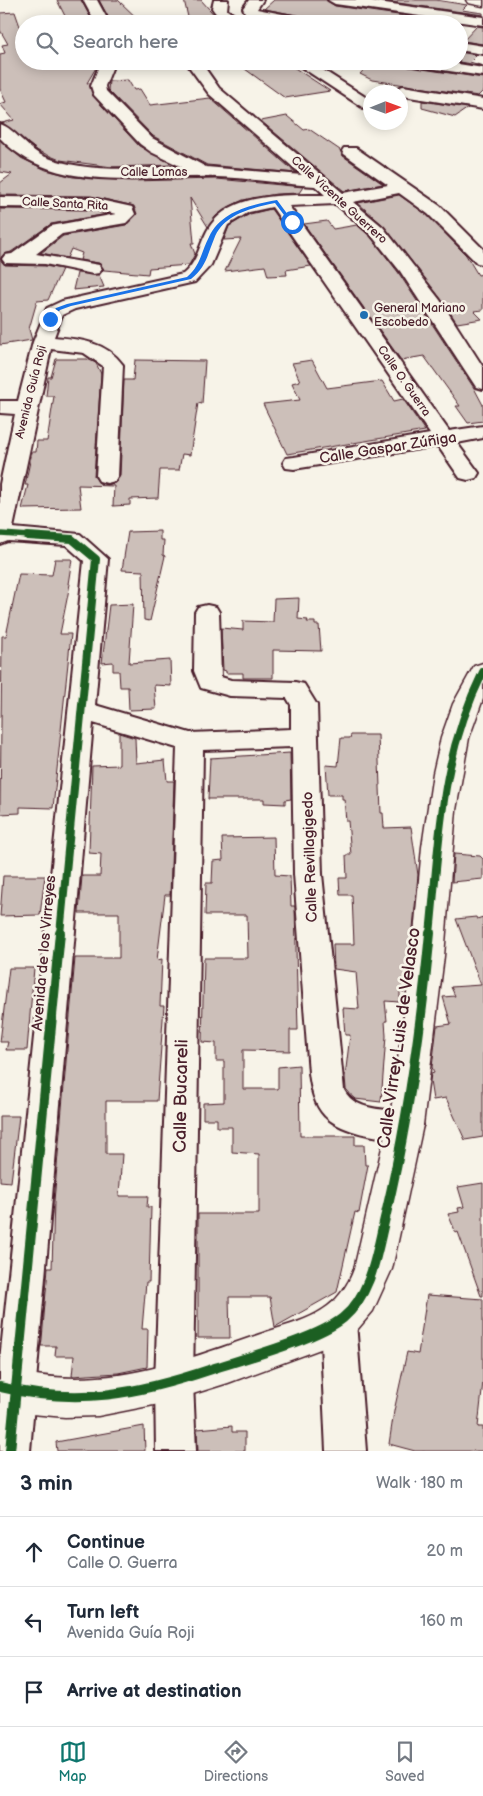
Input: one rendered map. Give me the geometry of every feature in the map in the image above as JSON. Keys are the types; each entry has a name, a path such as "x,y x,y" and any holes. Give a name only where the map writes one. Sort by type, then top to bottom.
{"street":[{"path":"90,0 98,15"},
{"path":"221,0 219,8 225,15"},
{"path":"335,0 441,15"},
{"path":"473,0 483,2"},
{"path":"254,6 284,15"},
{"path":"468,19 483,21"},
{"path":"468,48 483,50"},
{"path":"104,70 98,86 99,92 146,141 157,149 204,172"},
{"name":"Calle Vicente Guerrero","path":"199,70 214,91 321,182 376,231 392,248 452,333 483,383"},
{"path":"313,70 363,102"},
{"path":"468,70 483,72"},
{"path":"408,92 483,104"},
{"name":"Calle Lomas","path":"0,129 22,152 42,162 76,169 115,172 204,172 321,182"},
{"path":"350,151 404,187 434,210 483,259"},
{"name":"Avenida Guía Roji","path":"0,536 43,342 50,319 58,309 189,278 200,269 212,236 221,222 248,207 277,201 339,199 404,187"},
{"name":"Calle O. Guerra","path":"277,201 468,473"},
{"name":"Calle Santa Rita","path":"0,202 91,203 126,211 126,214 120,219 57,230 18,258"},
{"path":"460,236 483,232"},
{"path":"0,259 44,259 93,269"},
{"path":"43,342 90,348 106,356 113,365 108,476"},
{"path":"0,407 27,408"},
{"name":"Calle Gaspar Zúñiga","path":"294,463 483,432"},
{"name":"Avenida de los Virreyes","path":"0,536 72,539 96,559 82,710 8,1390 10,1451"},
{"name":"Calle Revillagigedo","path":"207,612 207,671 210,682 230,688 295,690 304,705 308,874 324,1073 330,1098 337,1108 362,1120 406,1126"},
{"name":"Calle Virrey Luis de Velasco","path":"8,1390 46,1397 112,1395 174,1383 285,1344 338,1322 366,1288 373,1269 406,1126 428,953 437,838 454,742 465,707 483,672"},
{"path":"82,710 164,736 190,742 306,737"},
{"name":"Calle Bucareli","path":"176,1451 174,1383 190,742"},
{"path":"338,1322 346,1451"}],"building":[{"path":"57,0 81,0 89,15 64,15"},
{"path":"99,0 118,0 134,15 107,15"},
{"path":"184,0 201,0 214,15 188,15"},
{"path":"274,0 326,0 335,6 398,15 297,15 264,9"},
{"path":"377,0 436,0 467,5 462,10 483,13 483,15"},
{"path":"15,12 16,15 15,70 95,70 87,83 90,83 93,96 139,146 174,165 112,167 60,160 38,151 2,123 14,120 0,104 6,102 0,89 0,54 5,53 2,45 8,44 0,30 0,13"},
{"path":"477,26 483,27 483,44 468,42 468,36"},
{"path":"468,54 477,55 470,62 483,66 468,64"},
{"path":"246,70 298,70 330,91 285,98"},
{"path":"364,70 429,70 483,78 483,91 478,96 372,80 360,74"},
{"path":"128,80 134,90 140,89 150,105 210,98 296,173 207,165 153,136 108,90 109,81"},
{"path":"422,101 468,108 455,117 422,108"},
{"path":"287,116 304,130 309,129 340,150 343,156 383,184 344,191 261,121"},
{"path":"0,140 21,158 46,170 73,177 131,181 217,179 303,187 299,193 276,194 243,200 228,207 216,216 208,227 190,198 194,243 191,243 195,254 189,265 149,268 148,274 104,270 99,263 80,260 82,253 71,249 67,258 41,253 63,236 126,225 137,214 134,206 91,196 0,195 0,183 12,174 0,172"},
{"path":"399,195 427,215 466,255 478,275 483,274 483,310 474,311 482,319 457,323 441,299 384,226 358,203"},
{"path":"0,209 91,210 107,214 51,224 11,252 4,254 0,259"},
{"path":"271,209 311,266 286,270 287,275 268,276 265,266 225,271 241,239 224,240 229,226 250,214"},
{"path":"327,221 333,229 357,225 370,236 398,272 474,388 483,405 483,421 468,423 456,406 460,406 424,356 401,360 304,224"},
{"path":"0,259 5,265 45,266 62,269 48,300 37,301 29,329 32,340 0,345"},
{"path":"77,273 99,275 104,287 73,290"},
{"path":"56,359 87,359 96,363 101,374 94,476 99,483 107,485 115,483 120,476 124,380 133,380 135,360 205,361 202,404 198,403 190,455 182,454 179,470 160,470 158,498 130,499 130,505 113,506 114,486 78,485 81,508 22,509 28,485 25,485 32,452 36,452 37,441 47,441 54,396 46,396 48,377 51,377"},
{"path":"312,360 327,388 382,381 394,401 403,399 425,431 287,454 263,404 300,400 292,383 300,381 292,363"},
{"path":"160,531 160,540 164,540 163,555 165,556 150,621 144,620 143,571 122,570 128,532"},
{"path":"55,559 72,559 68,584 70,584 60,634 71,634 53,808 20,807 20,813 0,814 2,636 6,636 19,574 52,575"},
{"path":"299,598 298,619 315,622 315,625 319,625 321,651 273,650 273,678 243,678 243,673 226,673 223,670 221,628 243,630 243,621 273,622 274,599"},
{"path":"133,604 129,663 170,660 171,686 154,685 156,709 129,710 128,687 120,687 119,671 113,671 113,662 102,663 109,605"},
{"path":"119,733 135,738 136,763 165,760 167,781 174,781 170,895 165,895 157,960 162,959 160,1006 164,1006 157,1101 106,1101 106,1154 122,1154 119,1196 148,1196 147,1207 151,1207 149,1282 146,1282 142,1329 148,1329 147,1367 118,1373 72,1376 74,1356 55,1356 56,1346 41,1346 48,1268 52,1268 54,1201 75,958 119,958 119,913 79,913 82,876 100,876 101,854 89,853 92,766 119,765"},
{"path":"351,735 378,735 381,813 383,813 384,828 411,827 418,875 410,960 404,992 400,991 400,1002 385,1001 387,1021 385,1021 386,1036 381,1102 355,1099 346,1089 345,1077 350,1035 345,1035 343,1008 359,1009 356,972 334,969 333,944 354,944 352,895 340,895 339,878 347,878 346,855 351,855 344,799 342,799 342,795 328,795 326,765 338,766 341,738 350,738"},
{"path":"290,753 291,799 285,800 285,804 264,803 264,799 208,799 210,758"},
{"path":"274,837 275,875 290,876 291,906 295,906 298,1030 290,1030 290,1051 243,1050 243,1089 278,1089 278,1067 299,1065 300,1136 355,1136 355,1145 364,1145 365,1165 368,1165 359,1213 355,1212 337,1292 275,1327 270,1297 229,1297 230,1338 198,1338 198,1214 259,1214 259,1154 232,1152 232,1127 217,1127 217,1119 203,1119 203,1103 224,1102 224,1061 216,1061 216,1043 202,1042 204,958 248,958 247,915 205,915 206,883 212,883 213,861 223,860 222,838"},
{"path":"454,854 480,856 483,859 483,879 452,882"},
{"path":"3,876 45,876 40,915 0,916"},
{"path":"476,917 477,919 483,917 483,1137 465,1140 446,1098 433,1100 430,1081 431,1074 434,1073 432,1067 437,1026 451,1024 443,997 455,996 451,987 481,985 456,919"},
{"path":"9,968 34,968 27,1050 6,1050 8,1042 0,1042"},
{"path":"0,1116 19,1116 11,1182 0,1181"},
{"path":"483,1183 483,1296 481,1296 458,1232 456,1233 448,1214 459,1212 458,1208 464,1207 458,1187"},
{"path":"427,1295 483,1299 483,1382 478,1427 483,1427 483,1451 415,1451 389,1444 407,1352 418,1354"},
{"path":"144,1426 145,1451 57,1451 56,1442"},
{"path":"232,1426 232,1432 245,1432 245,1451 198,1451 197,1429"}],"cycle path":[{"path":"1,534 72,539 96,559 10,1451"},
{"path":"0,1387 32,1395 65,1398 98,1397 164,1384 196,1375 320,1331 337,1322 349,1312 359,1299 373,1269 406,1125 428,956 437,847 447,773 455,738 467,704 483,672"}],"place":[{"name":"General Mariano Escobedo","path":"364,315"}],"route":[{"path":"50,319 58,309 69,305 170,284 189,278 200,269 212,236 221,222 248,207 277,201 292,222"}]}
